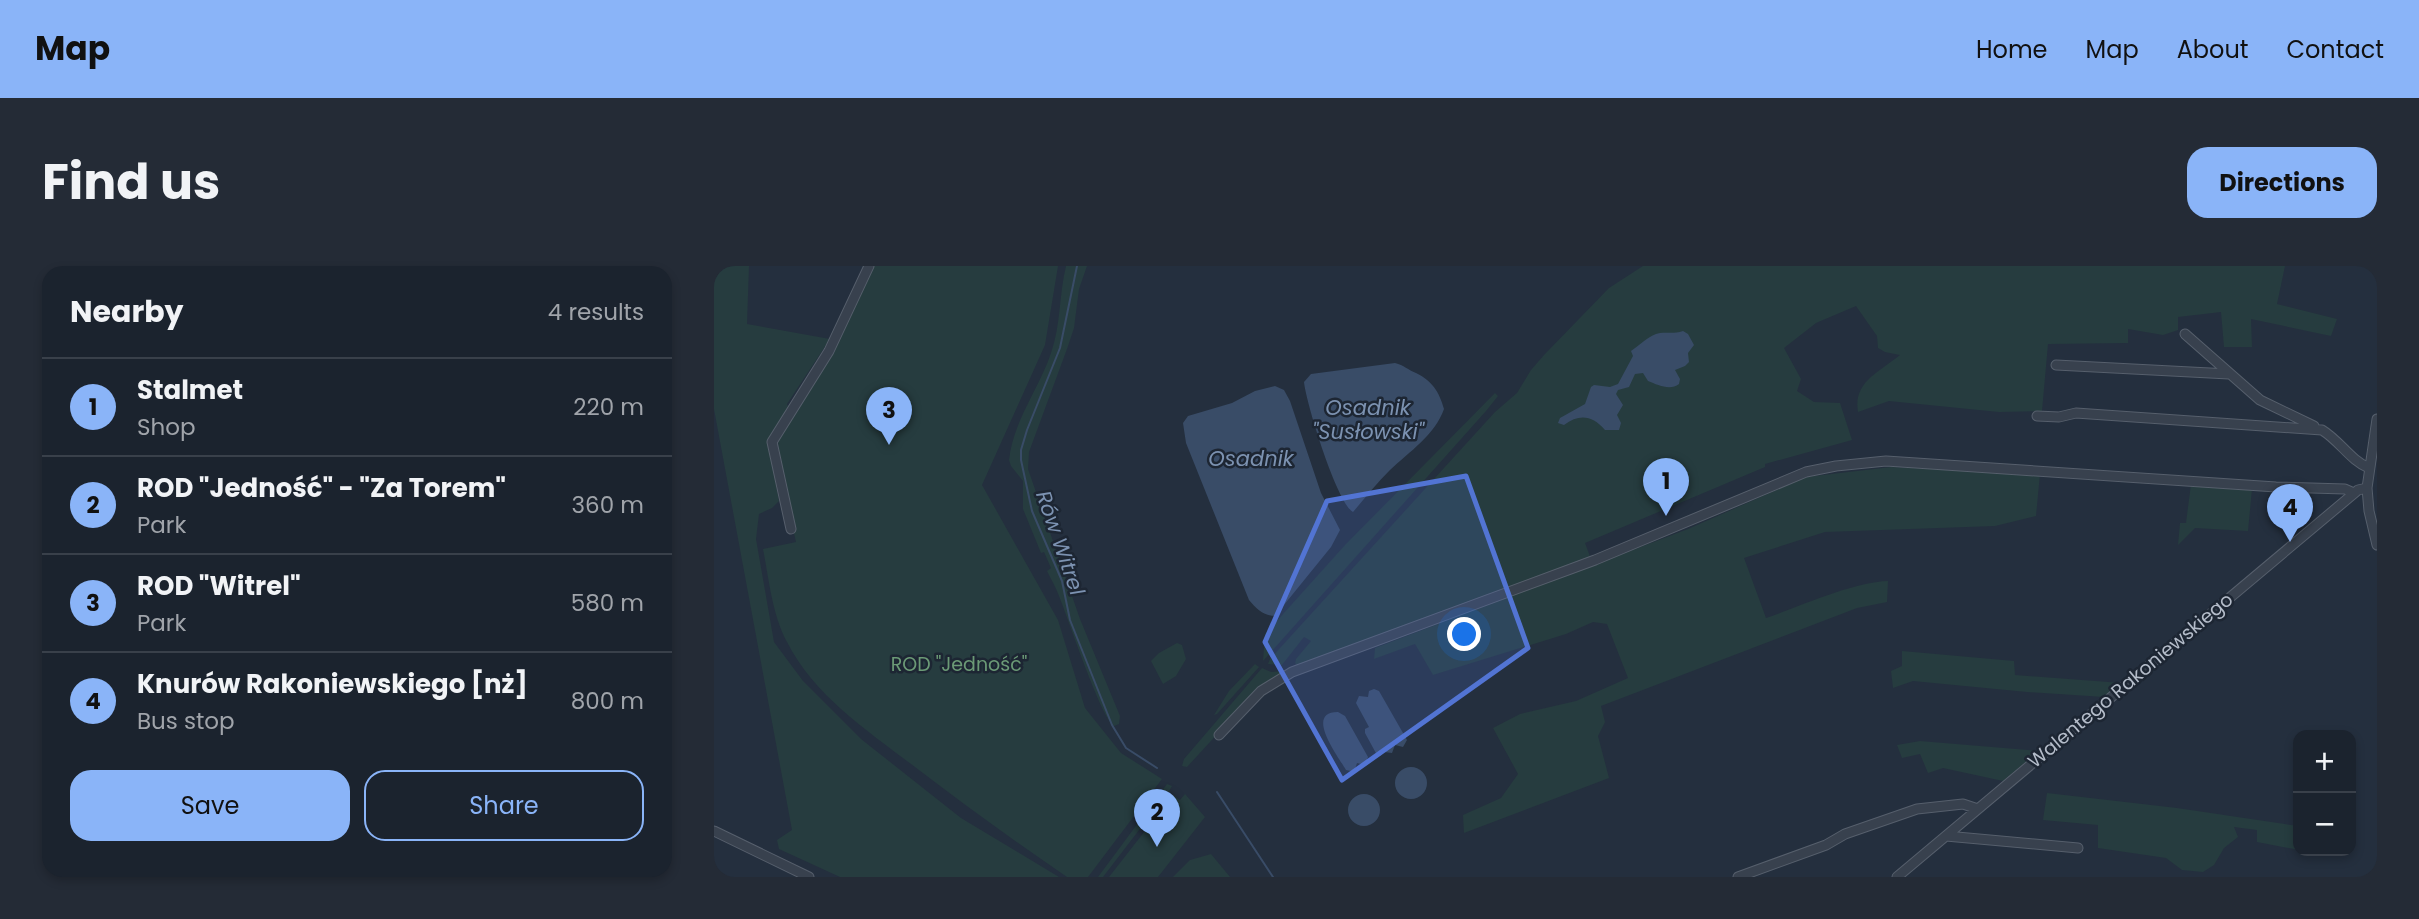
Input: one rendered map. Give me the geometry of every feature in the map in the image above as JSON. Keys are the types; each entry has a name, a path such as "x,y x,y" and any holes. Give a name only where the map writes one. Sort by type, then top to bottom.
{"street":[{"path":"790,529 772,442 829,351 869,266"},
{"path":"2185,334 2260,400 2322,430 2342,445 2360,464 2369,468"},
{"path":"2056,365 2229,374"},
{"path":"2037,416 2059,417 2076,413 2322,430"},
{"path":"2377,419 2367,488 2377,545"},
{"path":"1219,735 1261,691 1292,672 1595,560 1806,472 1886,461 2345,489 2354,493"},
{"name":"Walentego Rakoniewskiego","path":"1897,877 2354,493 2367,488"},
{"path":"1738,877 1917,808 1963,804 1978,809"},
{"path":"714,831 809,877"},
{"path":"1946,836 2078,848"}],"highlighted area":[{"path":"1466,476 1528,648 1342,780 1265,642 1327,501"}],"green space":[{"path":"714,266 749,266 747,324 830,339 787,404 789,409 768,442 779,501 759,514 756,539 774,642 803,681 861,739 961,818 1059,877 840,877 779,849 777,840 792,830 714,409"},
{"name":"ROD \"Jedność\"","path":"870,266 1058,266 1045,345 982,485 1058,620 1085,708 1121,753 1162,779 1088,877 1067,877 1027,850 842,710 798,661 778,620 763,549 796,542 779,468 778,436"},
{"path":"1066,266 1087,266 1079,289 1074,328 1029,452 1028,469 1080,619 1120,716 1119,724 1114,726 1093,687 1047,571 1051,568 1044,552 1041,553 1023,509 1023,481 1009,460 1021,418 1046,366 1054,342"},
{"path":"1643,266 2285,266 2277,304 2337,319 2331,336 2251,319 2252,347 2224,347 2221,312 2178,317 2178,330 2163,335 2128,329 2128,343 2048,344 2042,411 1999,412 1889,401 1858,412 1857,402 1863,386 1900,355 1878,348 1877,336 1856,306 1816,323 1784,348 1801,379 1797,391 1814,402 1840,403 1852,440 1765,464 1765,467 1585,543 1591,559 1298,666 1296,659 1311,641 1304,637 1282,665 1268,664 1495,412 1517,393 1544,355 1609,288"},
{"path":"1495,393 1498,396 1486,411 1263,661 1265,634 1345,545"},
{"path":"1891,467 2040,474 2036,516 1995,526 1825,532 1744,558 1766,618 1843,590 1874,582 1888,581 1887,602 1857,608 1601,706 1605,722 1598,736 1609,778 1464,833 1463,815 1501,798 1518,774 1493,728 1520,714 1576,701 1628,678 1607,624 1593,622 1566,634 1433,675 1415,644 1374,659 1375,648 1688,529 1806,477"},
{"path":"2191,484 2252,489 2248,531 2195,528 2178,545 2180,523 2186,523"},
{"path":"1177,643 1182,645 1186,659 1176,676 1163,684 1151,661"},
{"path":"1902,651 2014,661 2015,675 2122,683 2104,697 1913,681 1893,688 1891,671 1902,666"},
{"path":"1255,664 1259,667 1214,715 1229,691"},
{"path":"1262,668 1271,672 1284,671 1256,692 1187,767 1182,766 1184,759"},
{"path":"1920,741 2039,751 2003,781 1943,768 1928,773 1920,754 1902,758 1897,745"},
{"path":"1167,784 1172,786 1169,791 1103,877 1098,877"},
{"path":"2047,793 2177,808 2293,825 2293,849 2257,842 2257,830 2234,827 2238,837 2224,848 2214,865 2203,872 2182,870 2166,858 2098,848 2098,825 2043,820"},
{"path":"1185,794 1205,817 1158,877 1109,877 1173,795 1180,800"},
{"path":"1211,854 1230,877 1173,877 1190,860"}],"water":[{"path":"1683,331 1694,345 1688,353 1689,362 1675,370 1680,379 1679,384 1664,387 1648,381 1643,373 1635,374 1629,387 1618,390 1616,394 1623,405 1617,415 1621,423 1619,430 1605,430 1595,421 1585,418 1575,419 1564,425 1558,423 1560,418 1585,404 1594,385 1610,387 1618,384 1633,356 1631,351 1645,340 1660,333"},
{"name":"Osadnik \"Susłowski\"","path":"1395,363 1431,383 1444,409 1428,435 1390,470 1353,512 1346,505 1331,472 1316,430 1304,382 1311,374"},
{"name":"Osadnik","path":"1275,386 1284,390 1290,401 1321,493 1340,530 1331,547 1275,616 1271,616 1257,609 1249,600 1186,443 1183,423 1188,416"},
{"path":"1369,691 1379,691 1407,740 1403,747 1395,745 1392,753 1384,752 1380,756 1365,733 1365,729 1369,727 1356,703 1359,696 1368,697"},
{"path":"1338,712 1345,716 1368,757 1365,765 1357,763 1351,771 1346,770 1323,727 1328,714"},
{"path":"1411,767 1422,772 1427,783 1422,794 1411,799 1400,794 1395,783 1400,772"},
{"path":"1364,794 1375,799 1380,810 1375,821 1364,826 1353,821 1348,810 1353,799"}],"waterway":[{"name":"Rów Witrel","path":"1077,266 1060,348 1027,430 1021,460 1032,511 1062,581 1070,620 1112,725 1126,748 1157,768"},
{"path":"1217,792 1273,877"}],"place":[{"name":"ROD \"Witrel\"","path":"889,445"},
{"name":"Stalmet","path":"1666,516"},
{"name":"Knurów Rakoniewskiego [nż]","path":"2290,542"},
{"name":"ROD \"Jedność\" - \"Za Torem\"","path":"1157,847"}]}
